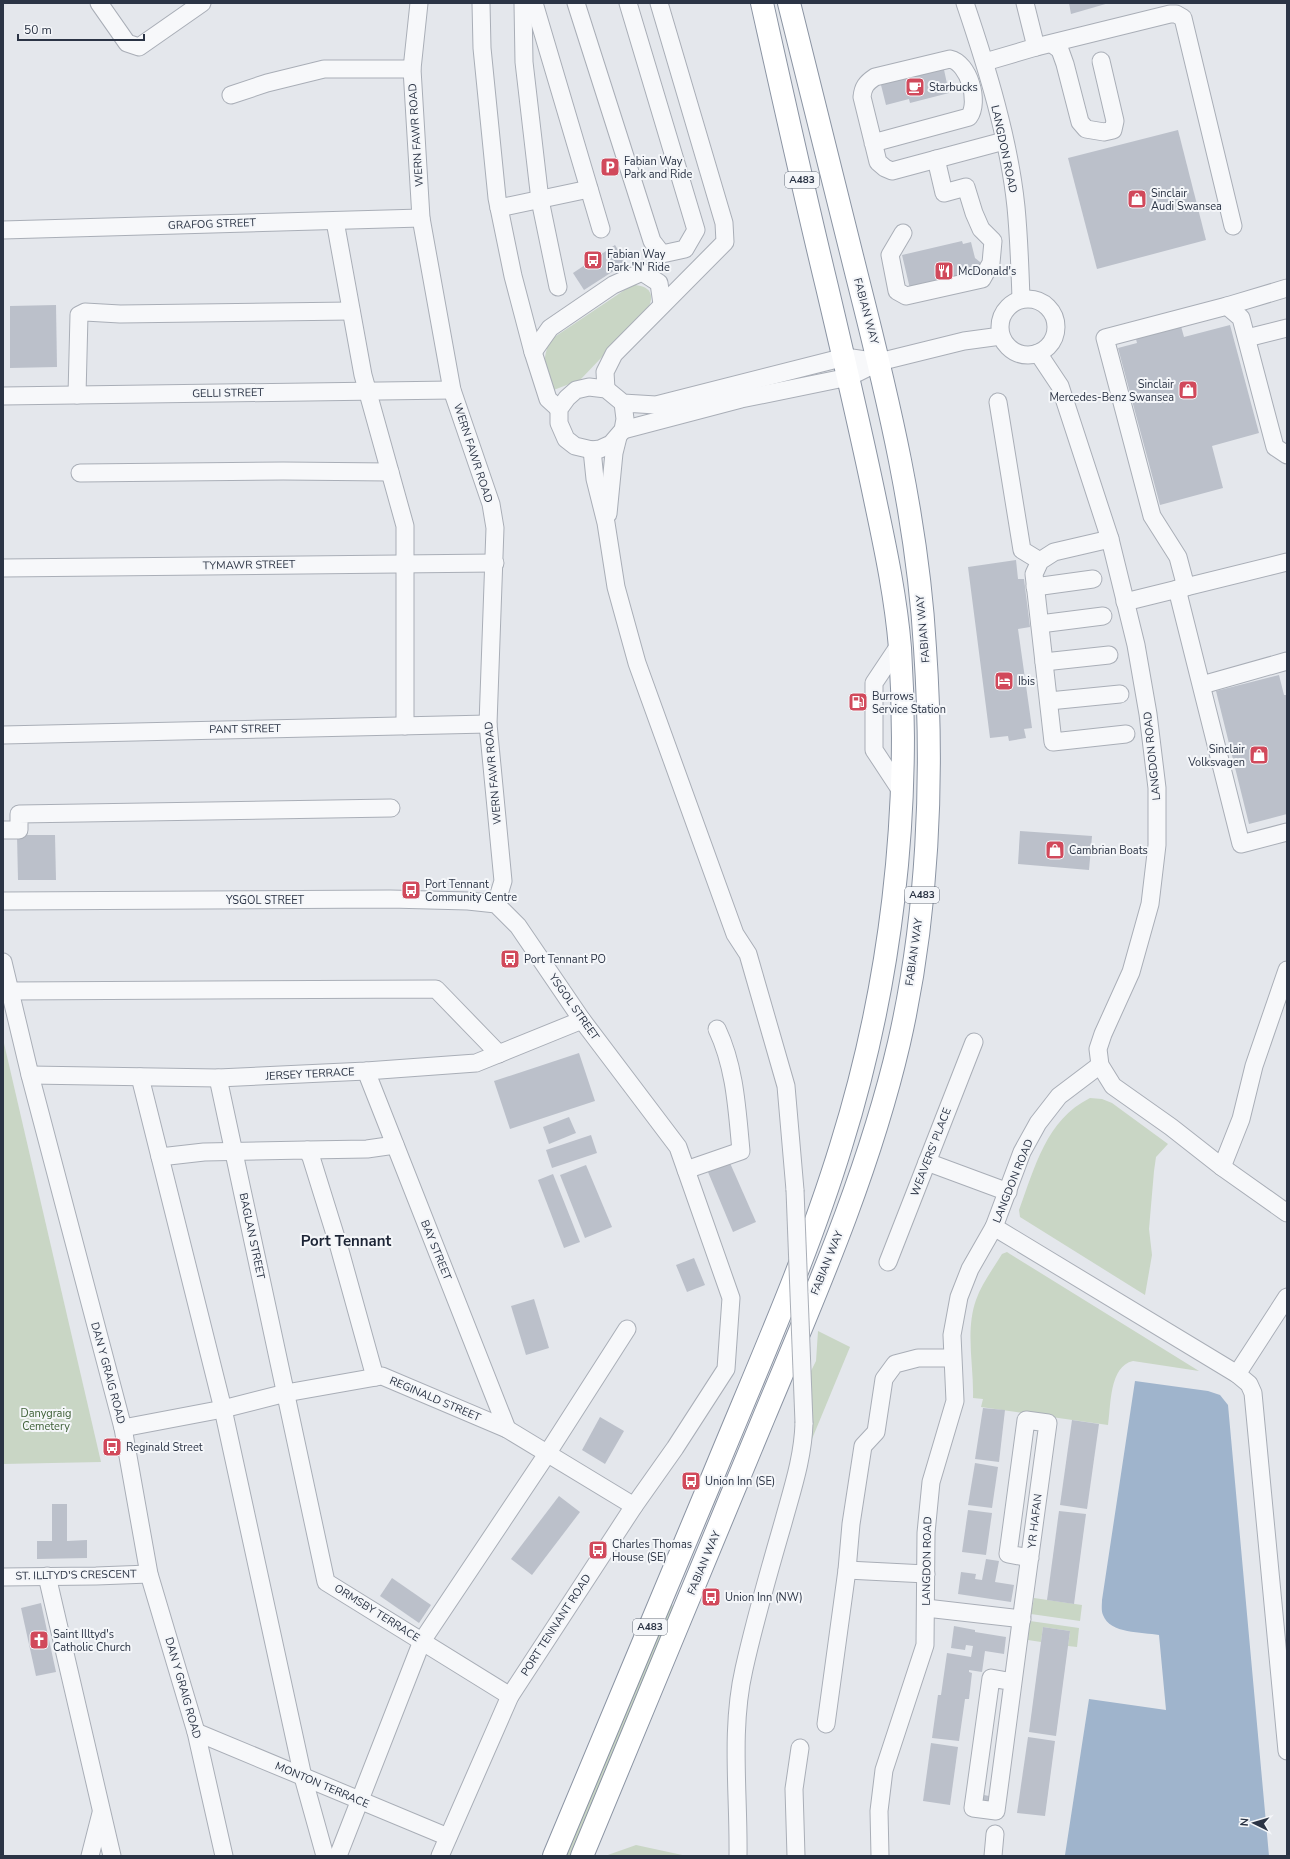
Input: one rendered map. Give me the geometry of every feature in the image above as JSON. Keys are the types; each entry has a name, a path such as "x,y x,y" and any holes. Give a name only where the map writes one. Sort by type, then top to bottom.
{"highway":[{"name":"A483","path":"554,1856 810,1240 843,1141 865,1057 886,957 896,875 901,791 902,716 900,644 887,555 847,367 762,3"},
{"name":"FABIAN WAY","path":"582,1856 765,1414 845,1216 872,1141 899,1043 916,943 925,866 929,790 926,646 914,542 879,362 789,3"}],"street":[{"path":"99,3 127,43 139,47 202,3"},
{"name":"WERN FAWR ROAD","path":"419,3 412,69 421,218 452,390 491,504 495,528 495,563 488,724 503,880 496,904"},
{"path":"481,3 482,48 499,208 513,276 533,352 548,399 559,408"},
{"path":"523,3 524,62 540,200 558,287"},
{"path":"534,3 601,229"},
{"path":"576,3 652,241 662,254 685,248 696,230 628,3"},
{"path":"606,389 605,372 614,354 725,242 724,223 659,3"},
{"name":"LANGDON ROAD","path":"965,3 985,62 1004,141 1016,206 1021,299"},
{"path":"1025,3 1044,46"},
{"path":"985,62 1170,14 1176,14 1183,18 1233,226"},
{"path":"1044,46 1060,50 1080,122 1086,129 1104,132 1113,130 1115,121 1101,61"},
{"path":"873,143 969,117 972,112 974,100 967,74 962,64 956,60 942,60 875,77 868,82 863,89 862,97 873,143 878,162 885,168 892,171 1004,141"},
{"path":"231,95 266,83 324,69 412,69"},
{"path":"903,233 890,255 897,290 906,296 982,279 991,263 993,241 980,229 966,187 944,194 936,159"},
{"path":"499,208 589,189"},
{"name":"GRAFOG STREET","path":"3,230 421,218"},
{"path":"335,221 363,375 405,526 405,726"},
{"path":"533,352 550,328 613,285 642,272 660,283 662,304"},
{"path":"1287,288 1227,306 1105,338 1152,516 1178,558 1181,588 1202,685 1241,844 1287,832"},
{"path":"1031,298 1040,301 1047,306 1053,314 1056,323 1054,337 1046,348 1038,353 1029,355 1016,352 1005,344 1001,336 999,327 1003,313 1012,302 1021,299 1031,298"},
{"path":"1227,306 1241,318 1275,447 1287,455"},
{"path":"77,395 79,315 85,312 120,314 351,310"},
{"path":"1247,338 1287,328"},
{"path":"847,367 621,434 611,444 600,449 592,450 576,446 566,439 559,423 559,408 567,398 576,390 589,387 606,389 623,403 656,405 847,367 879,362 964,341 1001,336"},
{"name":"LANGDON ROAD","path":"880,1856 879,1811 884,1770 925,1645 926,1533 931,1482 955,1401 952,1335 959,1297 970,1269 994,1227 1022,1152 1038,1123 1059,1096 1100,1065 1098,1049 1131,972 1150,904 1157,845 1157,788 1148,714 1136,645 1110,539 1060,386 1038,353"},
{"name":"GELLI STREET","path":"3,396 452,390"},
{"path":"998,402 1022,550 1040,561"},
{"path":"606,523 614,453 621,434 624,419 623,403"},
{"path":"592,450 595,479 606,523 616,587 638,663 735,934 748,954 786,1086 795,1190 804,1423 799,1463 793,1491 783,1521 744,1670 737,1725 738,1856"},
{"path":"80,473 283,471 390,472"},
{"path":"1110,539 1054,552 1040,561 1034,574 1035,587 1053,742 1126,734"},
{"path":"1125,602 1287,562"},
{"name":"TYMAWR STREET","path":"3,568 495,563"},
{"path":"1035,587 1093,579"},
{"path":"1040,624 1103,616"},
{"path":"1044,662 1109,655"},
{"path":"1202,685 1287,661"},
{"path":"1049,701 1120,694"},
{"name":"PANT STREET","path":"3,734 488,724"},
{"path":"3,830 20,830 20,814 391,808"},
{"name":"YSGOL STREET","path":"3,901 390,899 468,901 496,904 518,926 582,1020 678,1147 731,1298 726,1369"},
{"name":"DAN Y GRAIG ROAD","path":"3,962 30,1075 123,1428 149,1574 196,1732 224,1856"},
{"path":"1222,1167 1241,1118 1254,1066 1287,970"},
{"path":"9,991 436,989 499,1054"},
{"name":"JERSEY TERRACE","path":"30,1075 218,1078 366,1071 476,1063 582,1020"},
{"path":"686,1170 741,1150 733,1077 728,1058 717,1029"},
{"name":"WEAVERS' PLACE","path":"888,1262 974,1042"},
{"path":"1100,1065 1113,1086 1287,1213"},
{"name":"BAY STREET","path":"366,1071 507,1429"},
{"path":"140,1077 223,1409 303,1777 326,1856"},
{"name":"BAGLAN STREET","path":"218,1078 286,1393"},
{"path":"160,1157 181,1154 367,1149 395,1145"},
{"path":"307,1150 311,1157 339,1247 375,1377"},
{"path":"927,1162 1008,1192"},
{"path":"994,1227 1237,1374 1250,1384 1254,1393 1287,1751"},
{"path":"1237,1374 1287,1296"},
{"path":"338,1856 422,1641 548,1454 627,1329"},
{"path":"826,1724 847,1570 851,1524 863,1446 876,1432 884,1379 895,1364 918,1358 952,1358"},
{"name":"PORT TENNANT ROAD","path":"440,1856 510,1696 634,1506 675,1448 726,1369"},
{"name":"REGINALD STREET","path":"123,1428 223,1409 286,1393 382,1376 507,1429 634,1506"},
{"name":"ORMSBY TERRACE","path":"286,1393 326,1582 510,1696"},
{"name":"YR HAFAN","path":"981,1750 973,1808 996,1811 1048,1423 1026,1420 1019,1470"},
{"path":"1030,1558 1008,1554 1019,1470 1041,1474"},
{"path":"847,1570 926,1574"},
{"name":"ST. ILLTYD'S CRESCENT","path":"3,1577 149,1574"},
{"path":"47,1576 112,1856"},
{"path":"926,1608 1022,1619"},
{"path":"1004,1753 981,1750 991,1678 1013,1682"},
{"name":"MONTON TERRACE","path":"196,1732 448,1837"},
{"path":"796,1856 794,1789 800,1748"},
{"path":"90,1856 101,1811"},
{"path":"993,1856 995,1834"}],"green space":[{"path":"632,285 638,285 650,292 651,300 647,310 580,380 551,391 544,366 550,340"},
{"name":"Danygraig Cemetery","path":"3,1039 101,1462 3,1464"},
{"path":"1090,1098 1102,1099 1112,1103 1168,1144 1156,1157 1149,1229 1152,1255 1145,1295 1020,1217 1019,1210 1037,1161 1052,1132 1075,1107"},
{"path":"1007,1252 1199,1371 1133,1361 1125,1364 1119,1370 1115,1378 1108,1425 981,1407 983,1399 973,1398 970,1336 973,1312 978,1294 984,1282 1002,1254"},
{"path":"818,1331 850,1347 812,1439 810,1373 816,1361"},
{"path":"1034,1598 1082,1605 1080,1621 1031,1614"},
{"path":"671,1604 673,1606 663,1632 571,1856 563,1856"},
{"path":"1030,1621 1079,1628 1077,1647 1068,1646 1070,1631 1043,1627 1041,1642 1028,1640"},
{"path":"636,1845 687,1856 605,1856"}],"water":[{"path":"1135,1381 1208,1391 1220,1395 1228,1405 1269,1856 1065,1855 1089,1699 1166,1710 1159,1635 1127,1631 1112,1626 1103,1615 1102,1610 1102,1600"}],"building":[{"path":"1069,3 1109,3 1071,14"},
{"name":"Starbucks","path":"943,65 949,93 910,103 909,99 886,105 880,81"},
{"name":"Sinclair Audi Swansea","path":"1178,130 1206,240 1097,269 1068,158"},
{"name":"McDonald's","path":"962,241 963,244 971,242 975,258 985,266 979,277 911,293 902,255"},
{"path":"615,245 626,263 584,290 573,273"},
{"path":"56,305 57,367 10,368 10,306"},
{"name":"Sinclair Mercedes-Benz Swansea","path":"1179,319 1184,337 1230,325 1259,433 1212,446 1223,488 1160,505 1118,348 1137,343 1134,331"},
{"name":"Ibis","path":"1016,560 1018,579 1024,579 1030,627 1018,629 1032,728 1024,729 1026,738 1009,741 1008,736 990,738 968,567"},
{"name":"Sinclair Volksvagen","path":"1279,675 1284,695 1287,695 1287,814 1249,824 1216,691"},
{"name":"Cambrian Boats","path":"1020,831 1092,836 1089,870 1018,864"},
{"path":"17,835 55,835 56,880 18,880"},
{"path":"579,1053 595,1101 510,1129 494,1081"},
{"path":"569,1117 576,1133 549,1144 543,1127"},
{"path":"591,1135 597,1153 552,1168 546,1150"},
{"path":"730,1163 756,1222 733,1232 708,1172"},
{"path":"586,1165 612,1227 585,1238 560,1175"},
{"path":"553,1174 580,1242 564,1248 538,1180"},
{"path":"694,1258 705,1285 687,1292 676,1265"},
{"path":"534,1299 549,1348 526,1355 511,1306"},
{"path":"983,1408 1005,1410 999,1462 975,1459"},
{"path":"600,1417 624,1431 605,1464 582,1450"},
{"path":"1072,1420 1099,1424 1087,1509 1060,1505"},
{"path":"975,1463 998,1467 992,1508 968,1505"},
{"path":"559,1496 580,1512 532,1575 511,1559"},
{"path":"52,1504 67,1504 67,1541 87,1540 87,1558 37,1559 37,1541 52,1541"},
{"path":"968,1510 992,1513 986,1555 962,1552"},
{"path":"1059,1511 1086,1514 1074,1604 1047,1600"},
{"path":"986,1559 999,1561 995,1582 1014,1585 1011,1602 958,1594 961,1572 976,1574 975,1579 982,1580"},
{"path":"392,1578 431,1605 419,1623 380,1596"},
{"name":"Saint Illtyd's Catholic Church","path":"41,1603 56,1672 36,1676 21,1608"},
{"path":"954,1626 975,1630 975,1632 1006,1637 1004,1654 985,1651 982,1672 969,1670 969,1672 972,1673 969,1699 965,1699 959,1741 932,1738 938,1695 941,1695 947,1653 971,1657 973,1646 966,1645 965,1650 951,1648"},
{"path":"1043,1627 1070,1631 1056,1736 1029,1732"},
{"path":"1028,1737 1055,1741 1045,1816 1017,1813"},
{"path":"931,1743 958,1747 950,1805 923,1801"},
{"path":"979,1794 989,1796 988,1806 978,1804"}],"place":[{"name":"Starbucks","path":"915,87"},
{"name":"Fabian Way Park and Ride","path":"610,167"},
{"name":"Sinclair Audi Swansea","path":"1137,199"},
{"name":"Fabian Way Park 'N' Ride","path":"593,260"},
{"name":"McDonald's","path":"944,271"},
{"name":"Sinclair Mercedes-Benz Swansea","path":"1188,390"},
{"name":"Ibis","path":"1004,681"},
{"name":"Burrows Service Station","path":"858,702"},
{"name":"Sinclair Volksvagen","path":"1259,755"},
{"name":"Cambrian Boats","path":"1055,850"},
{"name":"Port Tennant Community Centre","path":"411,890"},
{"name":"Port Tennant PO","path":"510,959"},
{"name":"Reginald Street","path":"112,1447"},
{"name":"Union Inn (SE)","path":"691,1481"},
{"name":"Charles Thomas House (SE)","path":"598,1550"},
{"name":"Union Inn (NW)","path":"711,1597"},
{"name":"Saint Illtyd's Catholic Church","path":"39,1640"}],"district":[{"name":"Port Tennant","path":"346,1241"}]}
